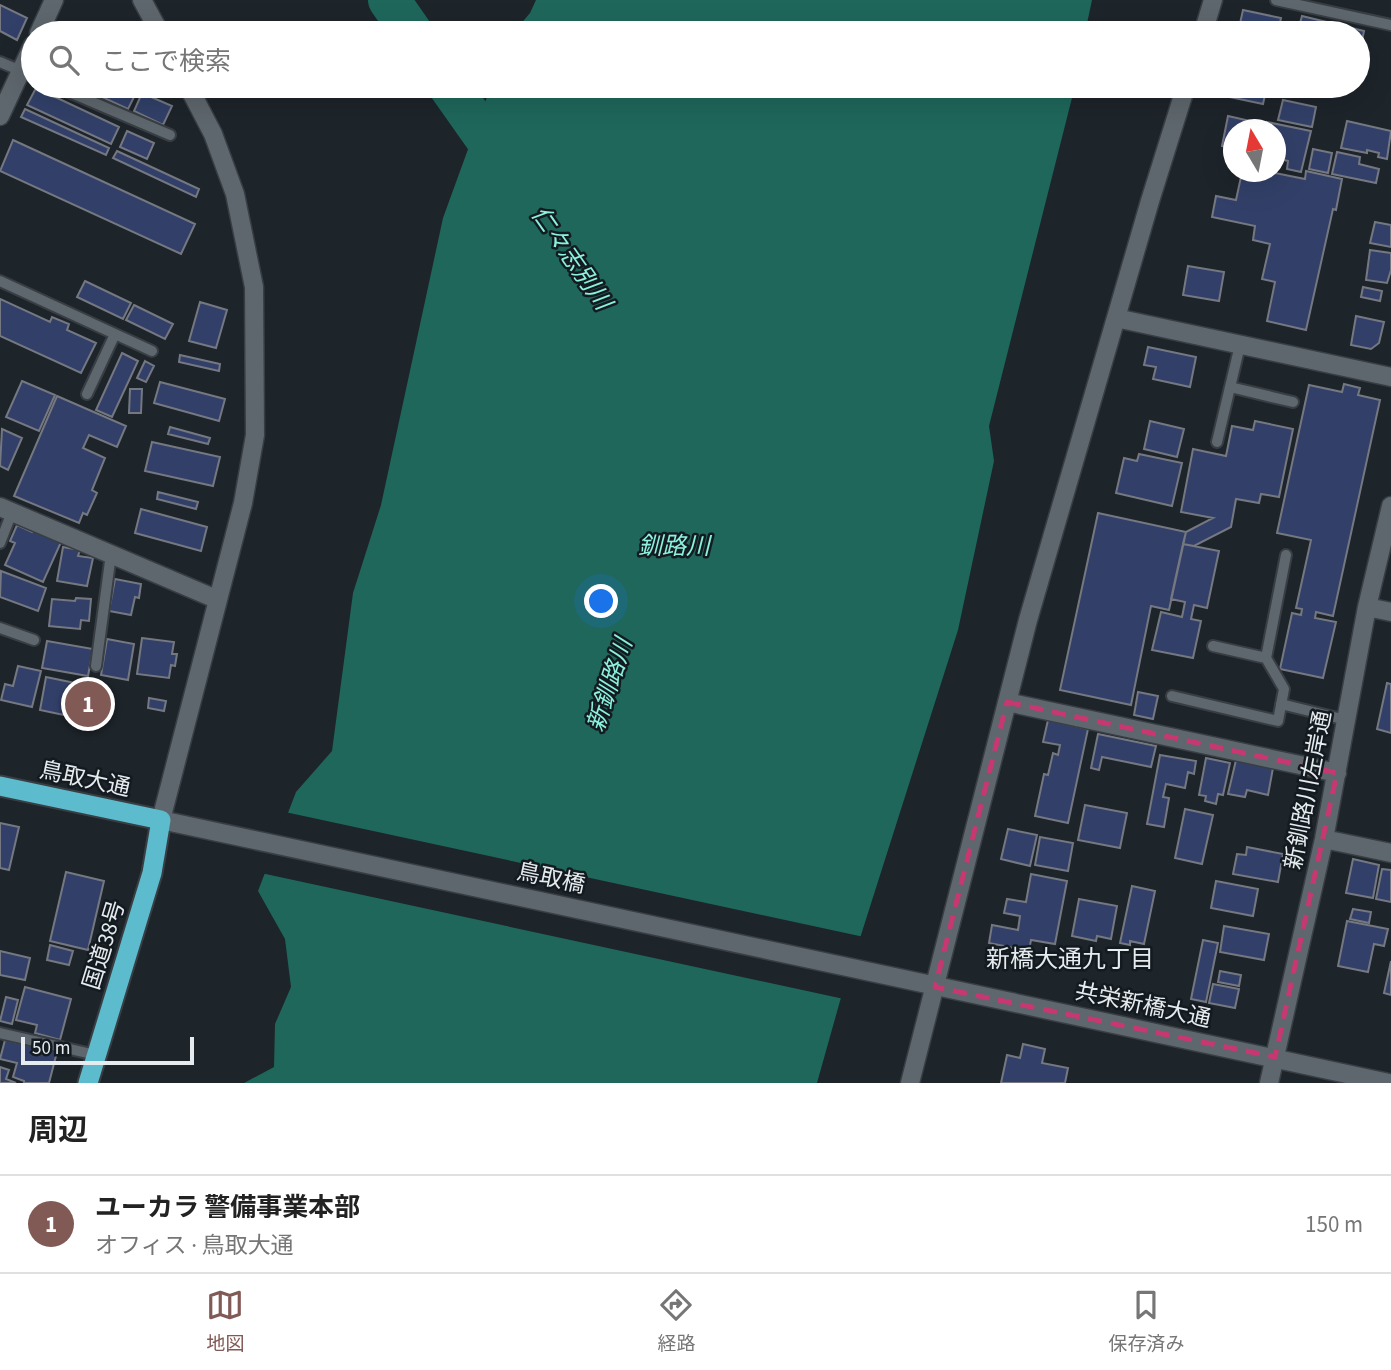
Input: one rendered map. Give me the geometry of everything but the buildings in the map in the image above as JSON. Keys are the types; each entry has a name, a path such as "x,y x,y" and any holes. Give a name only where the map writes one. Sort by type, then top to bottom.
{"highway":[{"name":"鳥取大通","path":"0,786 161,820"},
{"name":"国道38号","path":"88,1083 152,873 161,820"}],"street":[{"path":"44,21 54,0"},
{"path":"142,0 153,21"},
{"path":"1207,21 1213,0"},
{"path":"0,116 21,83"},
{"path":"161,820 243,503 255,435 254,287 235,194 212,134 194,98"},
{"path":"910,1083 1028,620 1182,98"},
{"path":"1116,318 1391,377"},
{"name":"新釧路川左岸通","path":"1269,1083 1324,839 1367,607 1391,506"},
{"path":"6,510 216,599"},
{"path":"1367,607 1391,612"},
{"path":"1007,702 1337,773"},
{"name":"鳥取橋","path":"161,820 888,975"},
{"path":"1324,839 1391,853"},
{"name":"共栄新橋大通","path":"888,975 1389,1083"}],"lane":[{"path":"1276,0 1391,25"},
{"path":"0,62 21,71"},
{"path":"83,98 170,135"},
{"path":"0,281 152,351"},
{"path":"87,394 115,334"},
{"path":"1217,442 1240,345"},
{"path":"1230,387 1293,402"},
{"path":"0,543 6,510"},
{"path":"96,666 111,554"},
{"path":"1172,696 1278,720 1284,689 1266,658 1286,555"},
{"path":"0,628 34,640"},
{"path":"1213,646 1266,658"},
{"path":"1281,704 1346,720"},
{"path":"0,1033 96,1055"}],"highlighted area":[{"path":"1007,702 1337,773 1275,1057 935,987"}],"water":[{"path":"536,0 1092,0 1088,21 523,21"},
{"name":"釧路川","path":"487,98 1072,98 989,426 994,461 958,630 840,1001 817,1083 244,1083 274,1067 275,1024 291,987 285,939 258,891 296,792 332,751 353,593 381,505 443,218"}],"pier":[{"path":"285,812 864,937 844,999 261,873"}],"waterway":[{"name":"仁々志別川","path":"389,0 404,21"},
{"name":"仁々志別川","path":"457,98 509,171"}],"place":[{"name":"ユーカラ 警備事業本部","path":"88,704"}],"district":[{"name":"新橋大通九丁目","path":"1070,959"}],"water label":[{"name":"新釧路川","path":"610,685"}]}
